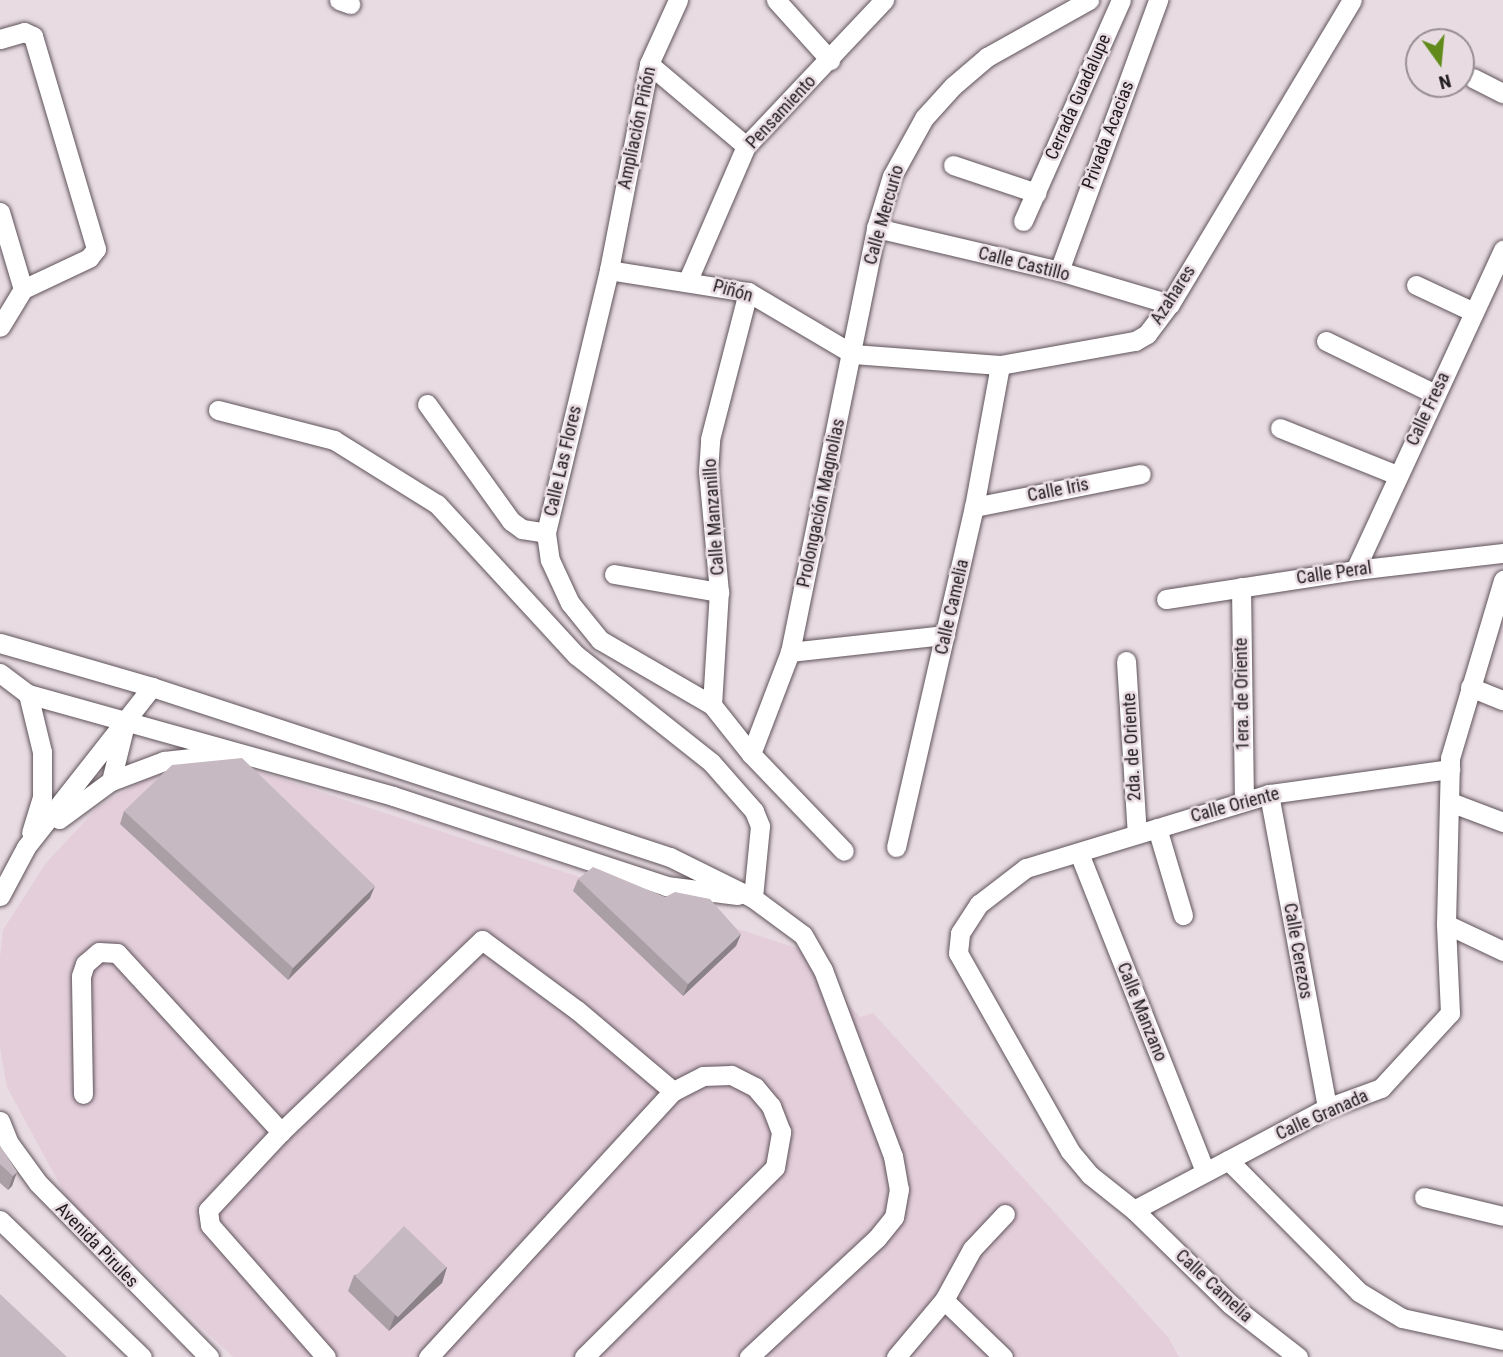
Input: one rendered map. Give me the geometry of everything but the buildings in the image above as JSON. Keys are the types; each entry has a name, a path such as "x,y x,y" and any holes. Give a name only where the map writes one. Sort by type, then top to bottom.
{"street":[{"path":"776,0 830,60"},
{"name":"Pensamiento","path":"688,280 746,146 884,0"},
{"name":"Calle Mercurio","path":"853,354 876,228 905,147 953,86 987,57 1089,0"},
{"name":"Cerrada Guadalupe","path":"1023,221 1121,0"},
{"name":"Privada Acacias","path":"1059,271 1158,0"},
{"name":"Azahares","path":"853,354 1000,365 1135,341 1147,334 1170,304 1352,0"},
{"name":"Ampliación Piñón","path":"609,265 649,64 682,4"},
{"path":"0,39 24,32 33,36 96,249 89,258 23,289 11,302 0,327"},
{"path":"649,64 746,146"},
{"path":"1475,79 1503,93"},
{"path":"953,165 1036,193"},
{"path":"0,212 23,289"},
{"name":"Calle Castillo","path":"876,228 1059,271 1170,304"},
{"name":"Calle Fresa","path":"1355,570 1503,250"},
{"name":"Piñón","path":"609,265 748,292 853,354"},
{"name":"Calle Las Flores","path":"609,265 546,533 550,560 570,603 600,640 712,705"},
{"path":"1416,285 1474,312"},
{"name":"Calle Manzanillo","path":"712,705 719,592 710,439 748,292"},
{"path":"1326,341 1435,394"},
{"name":"Prolongación Magnolias","path":"751,754 790,652 853,354"},
{"name":"Calle Camelia","path":"896,847 974,507 1000,365"},
{"path":"427,404 510,521 522,529 546,533"},
{"path":"218,410 334,440 447,512 576,655 710,762 754,811 760,826 753,898"},
{"path":"1280,428 1397,475"},
{"name":"Calle Iris","path":"974,507 1141,474"},
{"name":"Calle Peral","path":"1166,599 1355,570 1503,553"},
{"path":"614,574 719,592"},
{"name":"Calle Granada","path":"1134,1210 1327,1108 1381,1088 1450,1013 1446,924 1450,769 1470,687 1503,580"},
{"name":"1era. de Oriente","path":"1241,587 1244,800"},
{"path":"790,652 945,635"},
{"path":"0,643 152,687 670,857 753,898 803,935 823,970 892,1156 899,1189 894,1217 877,1238 749,1357"},
{"name":"2da. de Oriente","path":"1126,661 1137,834"},
{"path":"0,673 28,694 393,796 666,886 753,898"},
{"path":"0,896 26,846 152,687"},
{"path":"1470,687 1503,700"},
{"path":"26,846 42,786 42,752 28,694"},
{"path":"712,705 751,754 844,851"},
{"path":"111,781 126,720"},
{"path":"26,846 89,793 111,781 164,761 204,754 246,754"},
{"name":"Calle Oriente","path":"1026,868 1269,794 1450,769"},
{"name":"Calle Cerezos","path":"1269,794 1327,1108"},
{"path":"1450,802 1503,822"},
{"path":"1157,828 1183,915"},
{"name":"Calle Manzano","path":"1079,853 1205,1172"},
{"name":"Calle Camelia","path":"1026,868 979,904 960,933 958,953 1070,1151 1090,1175 1134,1210 1230,1304 1298,1357"},
{"path":"1446,924 1503,951"},
{"path":"326,1357 208,1217 208,1210 281,1132 482,940 577,1010 673,1091"},
{"path":"83,1094 81,976 85,964 99,952 117,953 281,1132"},
{"path":"428,1357 673,1091 704,1076 730,1075 755,1087 771,1106 781,1132 775,1167 584,1357"},
{"name":"Avenida Pirules","path":"0,1121 9,1143 38,1183 209,1357"},
{"path":"1228,1160 1359,1292 1402,1318 1503,1340"},
{"path":"1424,1197 1503,1216"},
{"path":"896,1357 944,1300 972,1249 1005,1214"},
{"path":"0,1220 142,1357"},
{"path":"944,1300 1003,1357"}],"shaded area":[{"path":"242,766 799,949 860,1017 873,1013 1168,1337 1179,1357 233,1357 68,1200 7,1087 0,1047 0,957 3,930 46,863 99,806 153,775"}]}
